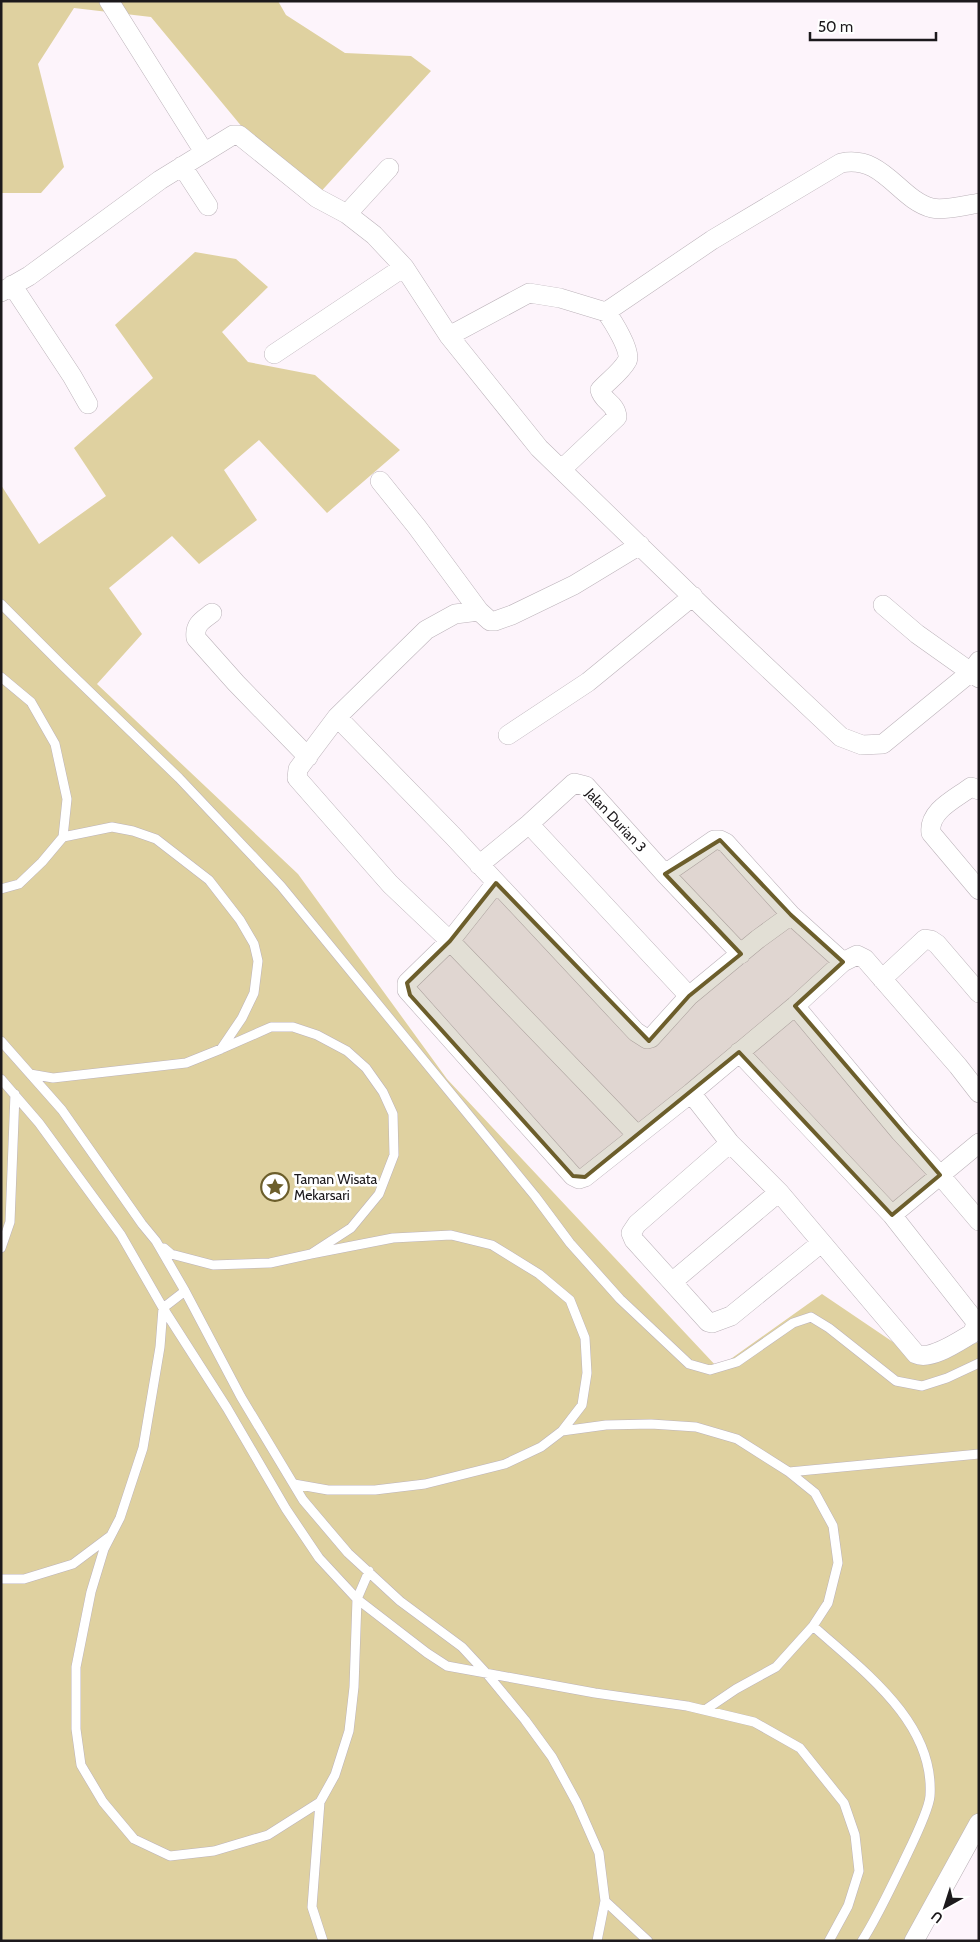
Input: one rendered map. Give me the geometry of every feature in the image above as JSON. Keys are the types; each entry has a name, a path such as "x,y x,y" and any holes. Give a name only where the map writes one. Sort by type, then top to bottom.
{"street":[{"path":"109,1 204,152"},
{"path":"88,404 72,376 7,288 29,276 160,180 233,135 239,135 317,198 348,214 374,235 404,267 449,336 540,448 841,737 862,745 883,744 976,670 924,639 883,605"},
{"path":"606,312 712,240 841,163 852,161 864,163 879,171 922,204 934,209 979,203"},
{"path":"182,166 208,206"},
{"path":"348,214 389,168"},
{"path":"274,354 404,267"},
{"path":"449,336 528,293 560,298 606,312 618,329 629,354 627,361 600,390 602,396 612,404 617,417 562,469"},
{"path":"380,481 422,533 479,610 490,621 496,622 566,590 640,545"},
{"path":"508,735 588,682 693,596"},
{"path":"479,610 454,614 426,630 337,717 297,772 299,781 390,884 450,941 637,1135"},
{"path":"212,613 197,624 196,638 236,683 308,757"},
{"path":"337,717 453,836 636,1032 647,1039 651,1038 689,996 758,939 791,916"},
{"name":"Jalan Durian 3","path":"479,865 529,824 574,783 586,786 665,874 741,954"},
{"path":"979,790 971,787 934,815 930,824 931,833 979,890"},
{"path":"529,824 689,996"},
{"path":"665,874 714,840 720,840 726,843 791,916 843,962"},
{"path":"496,883 450,941 408,983 407,990 573,1176 579,1179 585,1177 691,1093 795,1006 843,962 857,955 866,959 979,1093"},
{"path":"882,979 926,939 932,940 937,944 979,993"},
{"path":"795,1006 900,1132 979,1221"},
{"path":"691,1093 730,1143 780,1192 916,1354 929,1356 973,1333 976,1322 892,1215 739,1052"},
{"path":"730,1143 637,1224 631,1233 634,1240 708,1322 712,1323 730,1316 821,1243"},
{"path":"892,1215 979,1143"},
{"path":"672,1282 780,1192"},
{"path":"914,1941 979,1823"}],"lane":[{"path":"1,604 179,778 281,886 535,1196 570,1243 620,1299 657,1336 689,1364 710,1370 737,1362 793,1324 811,1317 829,1328 896,1381 922,1386 947,1378 979,1364"},
{"path":"1,677 31,702 55,744 67,799 63,837 42,862 19,884 1,889"},
{"path":"63,837 112,827 133,831 156,839 209,880 240,920 254,944 258,962 254,993 242,1018 221,1049"},
{"path":"30,1074 53,1078 186,1063 271,1026 293,1027 317,1035 347,1051 366,1068 383,1092 393,1114 394,1154 379,1194 351,1228 311,1254"},
{"path":"1,1041 62,1110 142,1224 170,1254 213,1265 270,1263 392,1238 451,1235 492,1245 539,1274 570,1300 585,1338 587,1373 582,1405 562,1431 541,1447 504,1464 425,1484 376,1490 328,1490 294,1484"},
{"path":"1,1078 39,1123 121,1235 163,1308 227,1408 291,1517 319,1558 357,1599 427,1653 447,1666 596,1693 705,1710 754,1722 800,1748 844,1803 855,1836 858,1871 848,1906 829,1941"},
{"path":"1,1248 10,1222 15,1094"},
{"path":"156,1241 185,1290 240,1397 303,1500 348,1553 400,1601 462,1647 488,1674 525,1720 552,1758 577,1803 599,1853 604,1901 597,1941"},
{"path":"185,1290 163,1308 160,1347 143,1448 120,1518 104,1550 84,1625 76,1667 75,1698 76,1729 81,1765 103,1802 134,1838 170,1856 214,1851 268,1835 320,1802"},
{"path":"562,1431 606,1424 651,1424 696,1427 737,1439 789,1472 815,1493 833,1526 838,1563 828,1603 813,1626 776,1667 736,1689 705,1710"},
{"path":"789,1472 979,1454"},
{"path":"1,1579 24,1579 73,1564 111,1536"},
{"path":"323,1941 312,1907 320,1802 335,1775 349,1730 354,1687 357,1599 369,1571"},
{"path":"813,1626 896,1704 912,1726 929,1767 930,1798 910,1848 873,1924 862,1941"},
{"path":"604,1901 648,1941"}],"highlighted area":[{"path":"720,840 791,915 843,962 795,1006 940,1175 892,1215 739,1052 585,1177 573,1176 410,995 407,983 450,941 496,883 649,1041 689,996 741,954 665,874"}],"shaded area":[{"path":"1,1 278,1 286,15 345,53 411,56 431,71 316,197 291,186 151,17 74,8 38,64 64,167 41,193 1,193"},
{"name":"Taman Wisata Mekarsari","path":"195,252 236,259 268,287 222,332 248,362 315,375 400,450 327,513 259,440 224,470 257,520 199,564 172,536 109,588 142,634 97,684 298,874 447,1079 718,1368 822,1294 921,1361 979,1342 979,1822 916,1941 1,1941 1,485 39,544 106,496 74,448 153,378 115,325"}],"place":[{"name":"Taman Wisata Mekarsari","path":"275,1187"}]}
